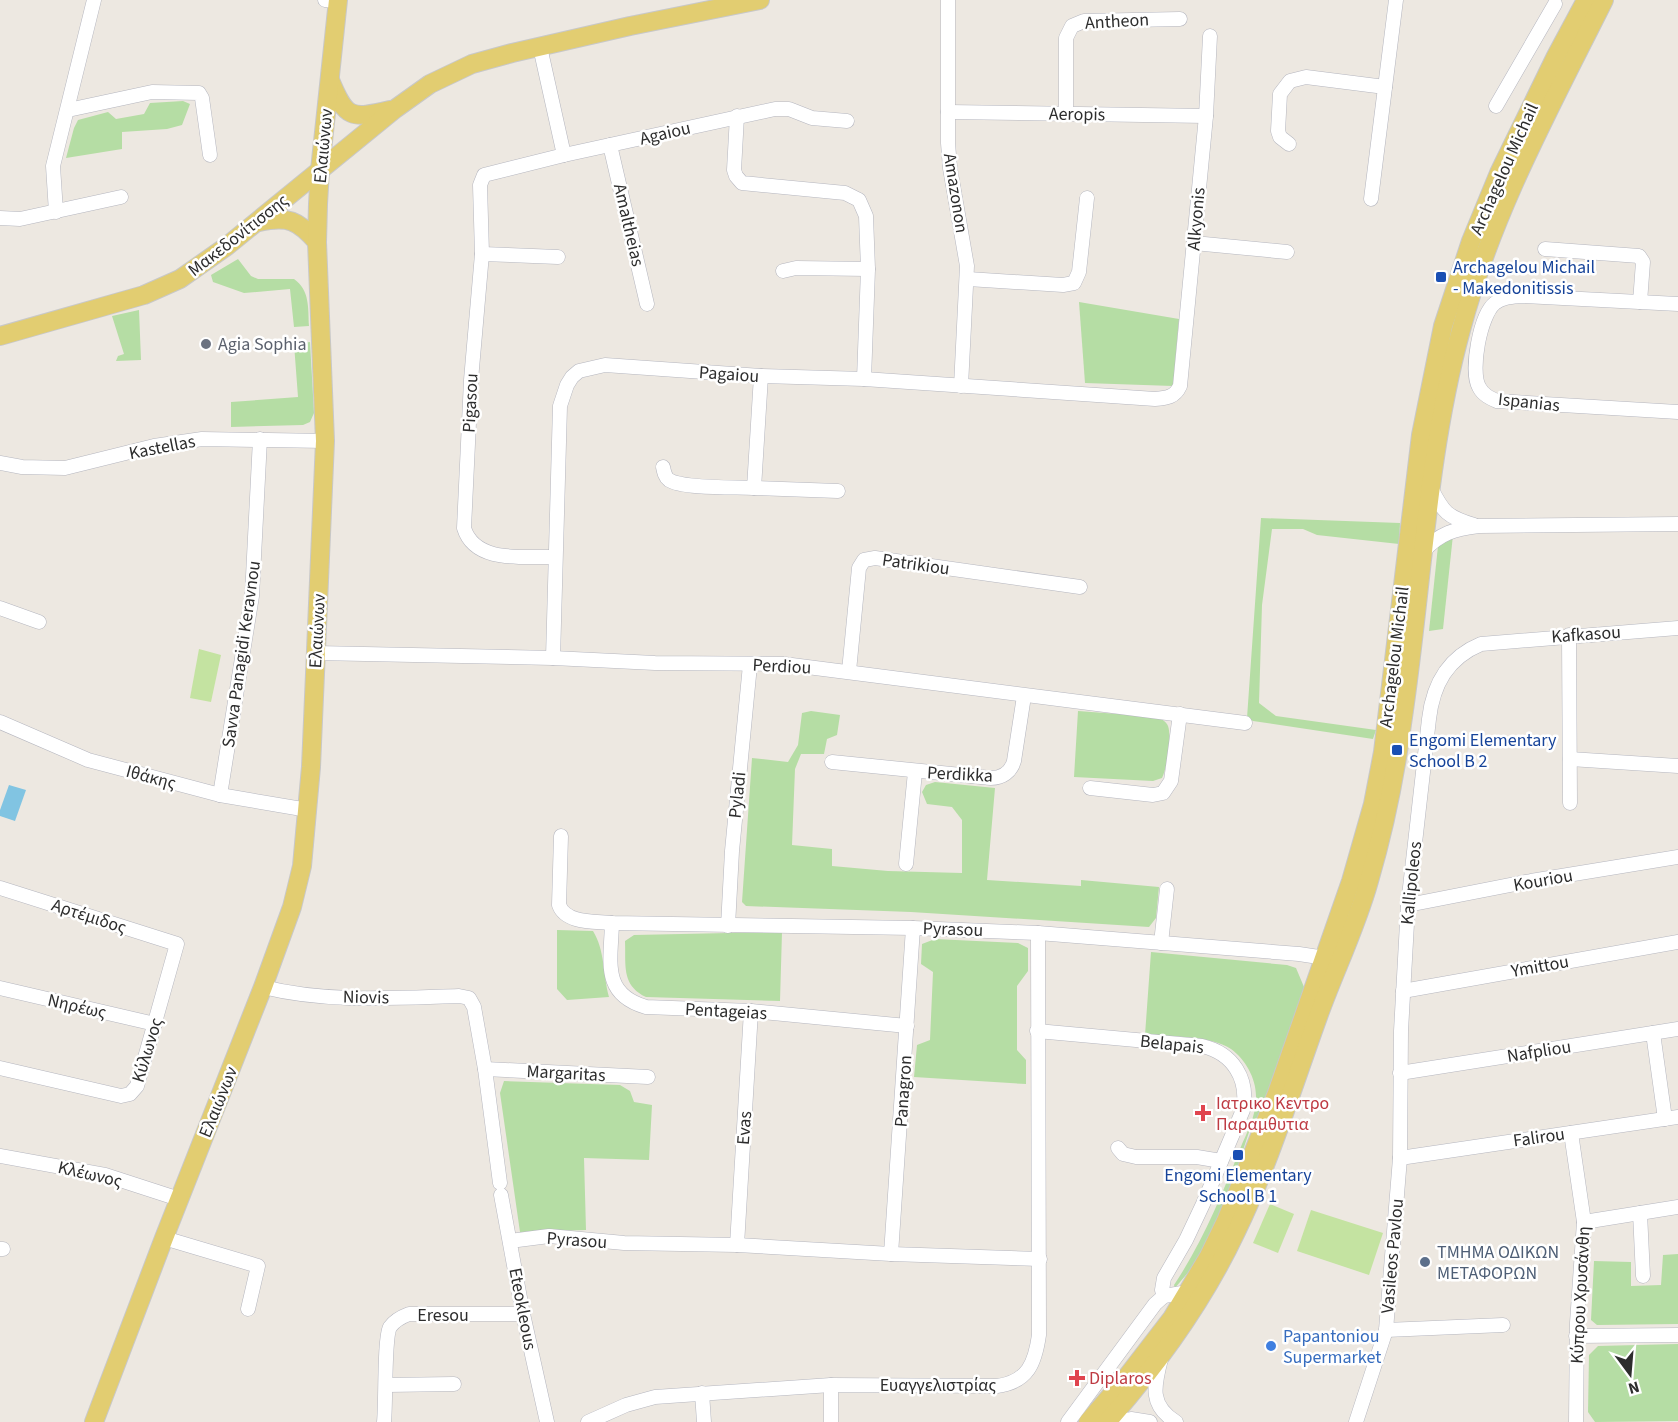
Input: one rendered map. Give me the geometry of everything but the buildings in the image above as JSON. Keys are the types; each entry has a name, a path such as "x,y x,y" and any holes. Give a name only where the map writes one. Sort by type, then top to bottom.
{"main road":[{"name":"Ελαιώνων","path":"94,1422 263,987 296,891 304,851 308,810 325,441 317,242 333,0"},
{"name":"Μακεδονίτισσης","path":"0,336 144,295 180,279 205,263 395,109 430,84 472,64 540,47 760,0"},
{"name":"Archagelou Michail","path":"1107,1422 1162,1354 1207,1287 1237,1230 1261,1174 1332,959 1373,804 1383,752 1421,435 1443,326 1471,241 1499,173 1586,0"},
{"name":"Archagelou Michail","path":"1088,1422 1172,1318 1226,1221 1332,959 1368,884 1388,805 1403,723 1431,488 1449,375 1471,294 1489,242 1515,180 1604,0"},
{"path":"329,77 340,102 352,114 367,115 395,109"},
{"path":"256,222 285,218 302,226 317,242"}],"street":[{"path":"56,212 53,166 94,0"},
{"name":"Amazonon","path":"948,0 950,168 968,266 961,386"},
{"path":"1371,200 1396,0"},
{"path":"1496,106 1555,4"},
{"name":"Antheon","path":"1066,114 1066,38 1072,26 1084,21 1180,19"},
{"name":"Alkyonis","path":"1171,397 1180,386 1206,116 1210,36"},
{"path":"540,47 564,155"},
{"path":"1289,144 1280,138 1278,131 1280,94 1290,81 1306,77 1385,87"},
{"path":"68,110 152,92 199,93 202,98 210,155"},
{"name":"Agaiou","path":"484,176 564,155 782,108 813,118 847,121"},
{"name":"Aeropis","path":"948,112 1206,116"},
{"path":"737,116 734,170 740,181 845,193 853,196 864,207 868,269 864,379"},
{"name":"Amaltheias","path":"610,145 647,304"},
{"name":"Pigasou","path":"484,176 480,185 482,254 471,380 464,528 475,547 491,554 555,557"},
{"path":"0,218 20,219 121,197"},
{"path":"968,279 1063,285 1074,283 1079,272 1087,198"},
{"path":"1194,243 1287,252"},
{"path":"1545,249 1639,256 1643,262 1640,302"},
{"path":"482,254 558,256"},
{"path":"783,271 796,268 868,269"},
{"name":"Ispanias","path":"1678,304 1504,298 1490,309 1484,320 1475,366 1476,379 1485,395 1497,401 1678,412"},
{"name":"Pagaiou","path":"554,658 560,406 572,377 579,371 605,365 761,376 864,379 1155,399 1171,397"},
{"path":"754,488 761,376"},
{"name":"Kastellas","path":"0,463 22,467 65,468 154,446 202,439 325,441"},
{"name":"Savva Panagidi Keravnou","path":"220,795 252,596 260,439"},
{"path":"663,467 664,475 669,480 687,485 838,491"},
{"path":"1431,488 1441,508 1447,514 1479,526"},
{"path":"1423,552 1443,534 1479,526 1678,524"},
{"name":"Patrikiou","path":"849,671 859,568 864,560 875,558 1080,586"},
{"path":"0,608 39,622"},
{"name":"Kafkasou","path":"1494,641 1678,628"},
{"path":"1569,635 1570,803"},
{"name":"Kallipoleos","path":"1400,1158 1402,991 1408,904 1431,700 1438,683 1456,658 1473,647 1494,641"},
{"name":"Perdiou","path":"316,653 554,658 655,663 784,664 1245,723"},
{"name":"Pyladi","path":"728,926 732,851 750,664"},
{"name":"Perdikka","path":"832,762 991,778 1005,774 1014,761 1024,696"},
{"path":"1090,788 1153,795 1167,790 1171,781 1180,714"},
{"name":"Ιθάκης","path":"0,722 88,760 220,795 308,810"},
{"path":"1570,759 1678,766"},
{"path":"906,864 915,772"},
{"name":"Pyrasou","path":"561,836 559,905 564,915 574,919 612,923 913,928 1038,933 1332,959"},
{"name":"Kouriou","path":"1408,904 1678,857"},
{"name":"Αρτέμιδος","path":"0,888 177,944"},
{"path":"1161,943 1167,889"},
{"name":"Pentageias","path":"612,923 610,970 613,983 620,994 630,1002 646,1007 751,1011 907,1026"},
{"name":"Panagron","path":"891,1254 913,928"},
{"name":"Ευαγγελιστρίας","path":"588,1422 626,1405 655,1397 831,1385 997,1386 1019,1379 1027,1371 1037,1351 1039,1335 1038,933"},
{"name":"Ymittou","path":"1402,991 1678,942"},
{"name":"Κύλωνος","path":"0,1068 125,1095 137,1086 177,944"},
{"name":"Niovis","path":"263,987 302,995 368,998 459,996 469,998"},
{"name":"Νηρέως","path":"0,988 155,1024"},
{"name":"Eteokleous","path":"469,998 474,1007 485,1069 501,1189 523,1314 547,1422"},
{"name":"Evas","path":"737,1245 751,1011"},
{"name":"Nafpliou","path":"1401,1073 1678,1029"},
{"name":"Belapais","path":"1037,1031 1202,1046 1223,1053 1240,1074 1245,1099 1234,1134 1186,1240 1163,1281 1164,1296"},
{"path":"1653,1033 1672,1118"},
{"name":"Margaritas","path":"485,1069 648,1077"},
{"name":"Falirou","path":"1400,1158 1672,1118"},
{"name":"Κύπρου Χρυσάνθη","path":"1571,1133 1584,1222 1576,1336 1576,1422"},
{"path":"1118,1148 1123,1154 1136,1157 1197,1157 1221,1161"},
{"name":"Κλέωνος","path":"0,1156 105,1175 179,1199"},
{"name":"Vasileos Pavlou","path":"1356,1422 1386,1330 1400,1158"},
{"path":"1584,1222 1678,1208"},
{"path":"1640,1213 1643,1276"},
{"name":"Pyrasou","path":"510,1241 549,1236 624,1243 737,1245 891,1254 1040,1258"},
{"path":"164,1238 258,1266 248,1309"},
{"path":"1068,1422 1148,1313 1164,1296 1188,1292"},
{"name":"Eresou","path":"384,1422 388,1333 391,1326 402,1316 409,1314 523,1314"},
{"path":"1386,1330 1503,1325"},
{"path":"1576,1336 1678,1335"},
{"path":"1162,1354 1154,1384 1156,1396 1164,1413 1176,1422"},
{"path":"387,1385 454,1384"},
{"path":"831,1385 831,1422"},
{"path":"702,1393 704,1422"},
{"path":"1116,1422 1131,1419 1150,1422"}],"green space":[{"path":"183,101 190,104 182,125 167,129 122,132 122,149 66,158 78,120 108,112 116,119 144,114 150,103"},
{"path":"238,259 251,276 258,279 294,279 299,283 306,294 309,326 294,327 290,289 244,293 213,282 211,275"},
{"path":"1079,302 1179,319 1173,386 1085,383"},
{"path":"139,310 141,360 116,361 118,356 124,354 112,316"},
{"path":"310,342 314,413 310,422 303,425 231,427 231,402 298,397 294,344"},
{"path":"1261,518 1400,523 1399,544 1317,535 1303,529 1272,529 1262,605 1259,703 1276,716 1376,730 1373,739 1253,721 1247,718"},
{"path":"1453,535 1443,629 1429,631 1438,546"},
{"path":"199,649 221,655 211,702 190,698"},
{"path":"811,711 840,715 837,735 827,739 824,754 801,754 795,769 792,845 832,849 832,866 888,871 962,873 962,820 952,807 927,804 922,792 926,785 935,782 995,788 987,880 1081,886 1081,880 1159,887 1156,918 1149,927 911,912 746,906 742,902 752,758 788,762 798,745 802,713"},
{"path":"1078,711 1158,717 1165,722 1169,731 1169,745 1162,778 1153,781 1074,777"},
{"path":"557,930 593,931 602,954 609,997 567,1000 557,989"},
{"path":"782,932 780,1001 646,997 632,987 626,973 625,941 634,935"},
{"path":"935,939 1018,943 1028,948 1028,971 1017,986 1017,1050 1026,1060 1026,1084 914,1077 917,1045 930,1040 933,972 921,964 922,944"},
{"path":"1151,952 1287,965 1296,968 1304,987 1261,1111 1250,1129 1224,1208 1196,1263 1175,1288 1174,1285 1211,1218 1251,1123 1255,1109 1256,1089 1249,1069 1241,1058 1222,1044 1201,1039 1145,1035"},
{"path":"504,1081 620,1085 630,1091 634,1102 652,1105 649,1160 584,1158 586,1230 520,1232 500,1093"},
{"path":"1270,1204 1294,1214 1278,1253 1253,1243"},
{"path":"1311,1210 1383,1233 1369,1275 1297,1251"},
{"path":"1678,1254 1678,1324 1597,1325 1591,1320 1594,1261 1631,1262 1631,1286 1661,1285 1663,1255"},
{"path":"1678,1344 1678,1421 1595,1422 1588,1412 1589,1355 1598,1346"}],"water":[{"path":"9,785 26,790 15,821 0,816"}],"place":[{"name":"Archagelou Michail - Makedonitissis","path":"1441,277"},
{"name":"Agia Sophia","path":"206,344"},
{"name":"Engomi Elementary School B 2","path":"1397,750"},
{"name":"Ιατρικο Κεντρο Παραμθυτια","path":"1203,1113"},
{"name":"Engomi Elementary School B 1","path":"1238,1155"},
{"name":"ΤΜΗΜΑ ΟΔΙΚΩΝ ΜΕΤΑΦΟΡΩΝ","path":"1425,1262"},
{"name":"Papantoniou Supermarket","path":"1271,1346"},
{"name":"Diplaros","path":"1077,1378"}]}
